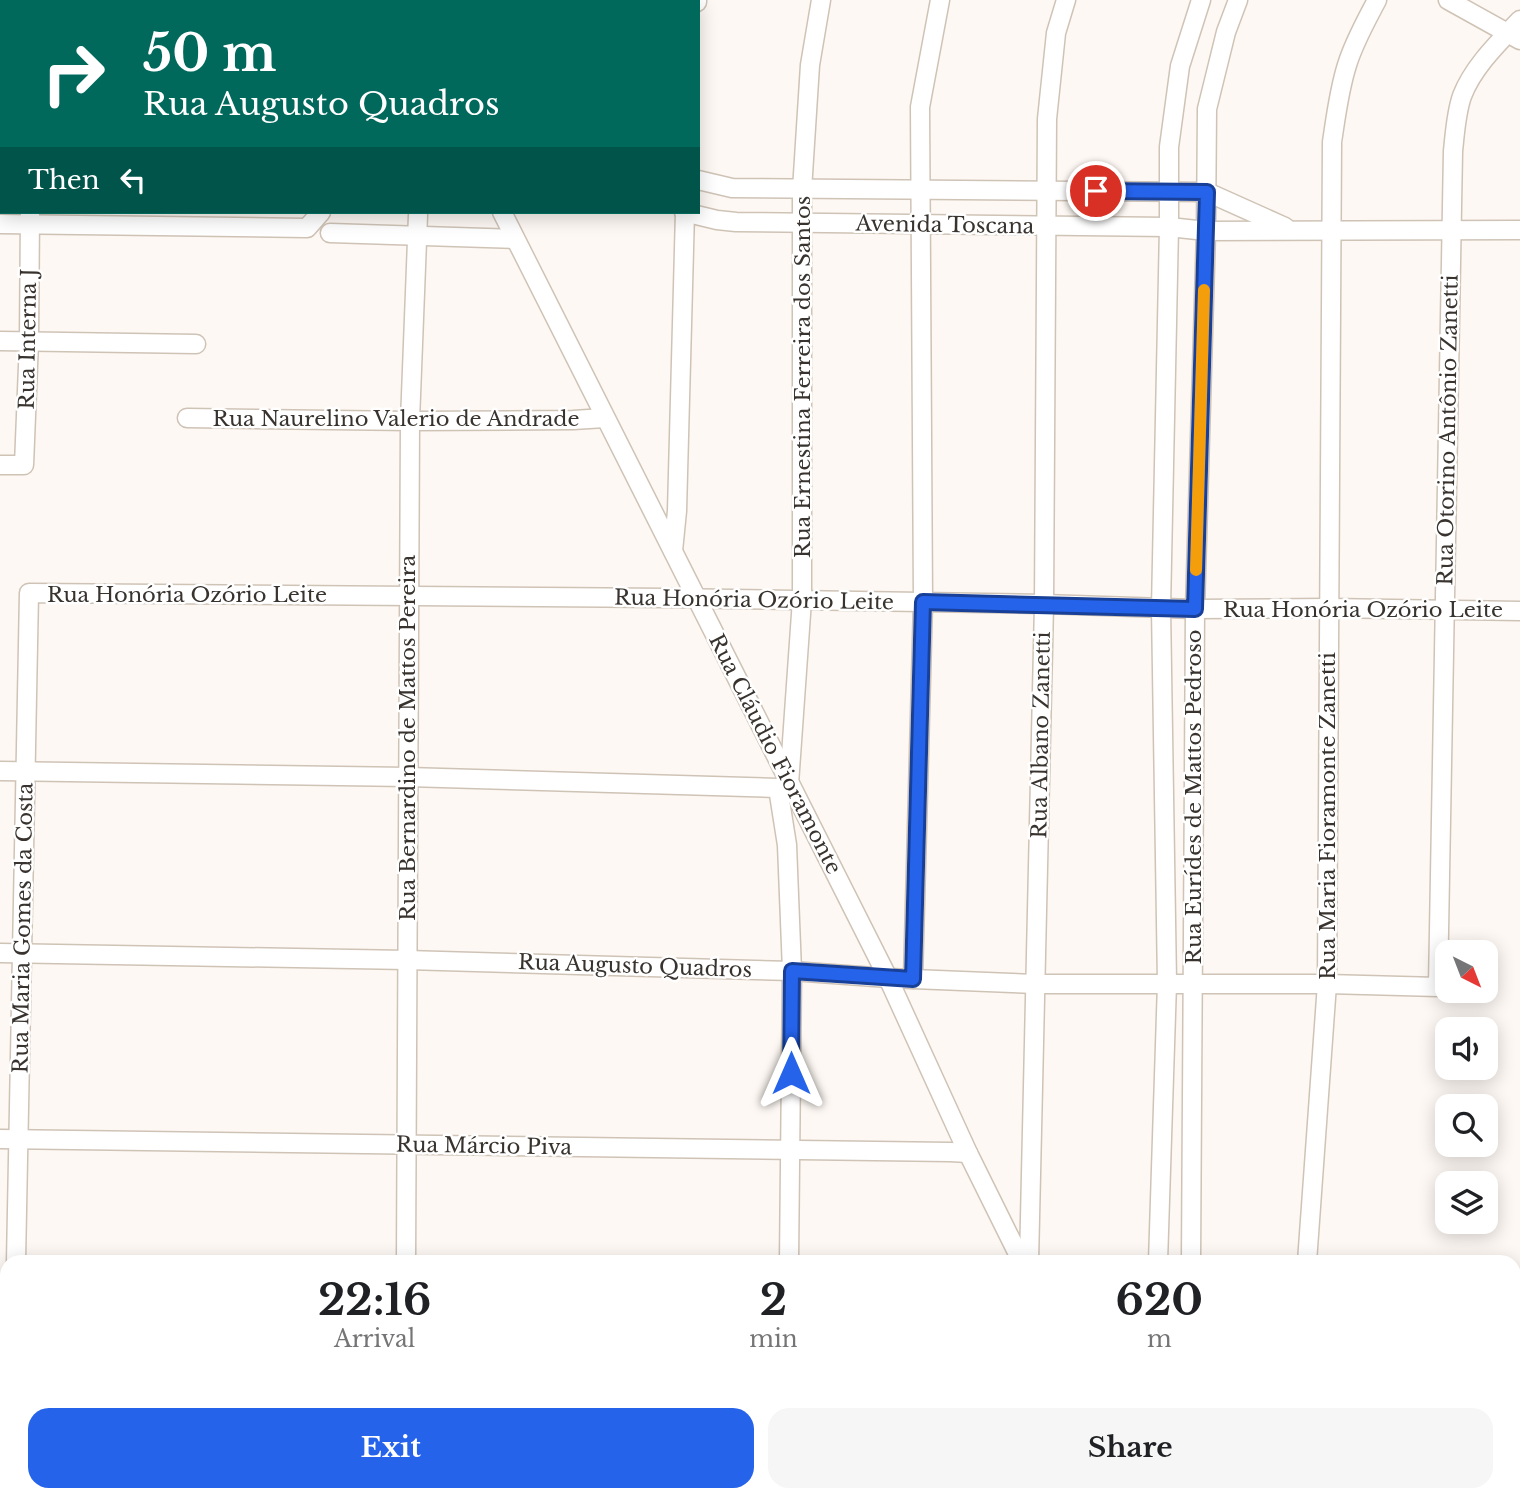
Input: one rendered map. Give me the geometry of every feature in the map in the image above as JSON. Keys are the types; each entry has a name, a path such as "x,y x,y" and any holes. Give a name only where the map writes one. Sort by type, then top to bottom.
{"street":[{"name":"Rua Ernestina Ferreira dos Santos","path":"784,786 802,600 802,190 810,65 821,0"},
{"path":"913,979 923,602 920,107 940,0"},
{"name":"Rua Albano Zanetti","path":"1029,1255 1044,604 1047,119 1056,33 1066,0"},
{"name":"Rua Eurídes de Mattos Pedroso","path":"1191,1255 1195,609 1207,109 1226,32 1238,0"},
{"name":"Rua Maria Fioramonte Zanetti","path":"1308,1255 1327,984 1332,142 1338,99 1347,66 1360,32 1377,0"},
{"path":"1448,0 1514,37"},
{"name":"Rua Eurídes de Mattos Pedroso","path":"1158,1255 1167,984 1161,608 1169,147 1180,66 1196,1"},
{"name":"Rua Otorino Antônio Zanetti","path":"1438,940 1453,151 1457,116 1463,95 1478,68 1514,37 1520,20"},
{"name":"Avenida Toscana","path":"700,180 732,188 802,190 1207,192 1292,230"},
{"path":"0,224 30,219 307,228 319,214"},
{"name":"Rua Cláudio Fioramonte","path":"503,214 696,599 784,786 888,978 968,1153 1019,1255"},
{"path":"673,553 677,511 685,214"},
{"name":"Avenida Toscana","path":"693,214 736,222 1169,227 1206,231 1520,230"},
{"name":"Rua Bernardino de Mattos Pereira","path":"406,1255 410,421 418,215"},
{"name":"Rua Interna J","path":"0,465 24,465 30,219"},
{"path":"330,233 515,239"},
{"path":"0,341 196,344"},
{"name":"Rua Naurelino Valerio de Andrade","path":"187,418 410,421 606,418"},
{"name":"Rua Honória Ozório Leite","path":"29,593 802,600 1195,609 1520,611"},
{"name":"Rua Maria Gomes da Costa","path":"16,1255 29,593"},
{"path":"0,771 784,786 792,971 789,1255"},
{"name":"Rua Augusto Quadros","path":"0,953 407,960 792,971 1036,984 1327,984 1435,987"},
{"name":"Rua Márcio Piva","path":"0,1139 968,1153"}],"slow traffic":[{"path":"1196,570 1204,290"}],"route":[{"path":"791,1073 792,971 913,979 923,602 1195,609 1207,192 1096,191"}]}
